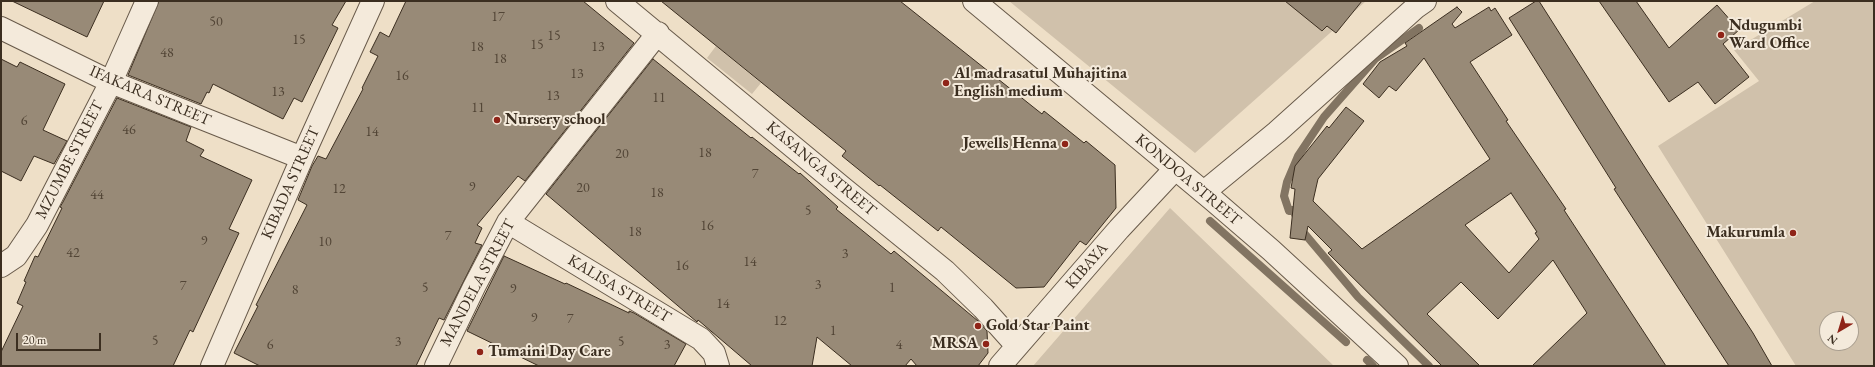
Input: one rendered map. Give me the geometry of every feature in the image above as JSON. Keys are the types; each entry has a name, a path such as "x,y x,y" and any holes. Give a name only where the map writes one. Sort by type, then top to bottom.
{"street":[{"name":"MZUMBE STREET","path":"1,266 16,256 37,225 111,82 147,1"},
{"name":"KIBADA STREET","path":"212,366 302,158 373,1"},
{"name":"KASANGA STREET","path":"617,1 658,33 844,189 945,271 983,308 1017,346"},
{"name":"KONDOA STREET","path":"974,1 1204,192 1271,250 1397,366"},
{"path":"1204,192 1276,132 1415,8 1425,1"},
{"name":"IFAKARA STREET","path":"1,28 111,82 302,158"},
{"name":"MANDELA STREET","path":"436,366 474,287 508,222 658,33"},
{"name":"KIBAYA","path":"1002,365 1118,229 1175,169"},
{"name":"KALISA STREET","path":"508,222 701,339 714,353 718,366"}],"shaded area":[{"path":"1009,1 1366,1 1195,153"},
{"name":"Makurumla","path":"1815,1 1874,1 1874,366 1796,366 1658,146 1759,81 1734,50"},
{"path":"716,46 761,83 752,94 707,58"},
{"path":"1170,208 1334,366 1033,366"}],"building":[{"path":"12,1 104,1 87,37"},
{"path":"159,1 346,1 332,25 338,28 302,102 294,98 283,119 213,84 209,93 207,92 201,104 128,75"},
{"path":"406,1 583,1 634,43 525,181 518,176 477,225 482,228 475,243 482,245 444,320 439,318 416,366 260,366 234,353 258,306 256,305 307,205 298,200 312,166 318,156 326,159 363,89 362,88 378,56 370,52 380,32 389,37"},
{"path":"661,1 900,1 1042,114 1044,111 1084,143 1086,141 1115,165 1116,208 1086,245 1080,241 1044,287 1016,288 941,227 938,231 880,185 879,186 842,156 846,151"},
{"path":"1285,1 1362,1 1336,33 1327,26 1322,31"},
{"path":"1536,1 1539,1 1753,333 1772,366 1729,366 1614,189 1616,188 1509,18"},
{"path":"1599,1 1636,1 1669,48 1717,5 1739,30 1723,44 1749,77 1715,104 1698,82 1669,102"},
{"path":"1457,7 1462,12 1452,24 1455,28 1489,7 1491,11 1495,8 1512,35 1470,62 1508,120 1506,121 1566,209 1564,210 1666,366 1532,366 1587,313 1553,260 1498,319 1461,282 1427,314 1480,366 1442,366 1328,253 1332,250 1308,226 1305,240 1290,238 1295,189 1291,188 1295,166 1327,126 1329,128 1346,107 1364,121 1318,179 1313,201 1362,249 1490,159 1424,58 1396,91 1389,86 1379,98 1363,84 1380,62 1407,46 1405,43","holes":["1511,193 1537,232 1535,233 1539,239 1509,273 1465,225"]},
{"path":"1,59 17,67 20,62 65,84 43,130 67,141 54,164 34,156 21,181 1,171"},
{"path":"653,59 751,138 752,137 799,174 800,173 838,207 836,209 891,254 894,251 978,321 987,331 988,353 978,366 917,366 911,359 905,366 852,366 817,337 812,366 752,366 698,320 697,322 546,194"},
{"path":"117,98 191,127 186,141 204,150 200,156 252,180 229,229 239,233 193,332 190,330 173,366 1,366 1,352 23,306 17,303 26,282 24,281 35,256 38,257 62,208 60,207"},
{"path":"504,256 629,313 629,311 634,313 686,344 674,366 539,366 467,331"}],"waterway":[{"path":"1419,28 1375,59 1324,117 1298,156 1287,182 1284,196 1289,211 1293,210 1304,233 1358,297 1429,366"},
{"path":"1210,221 1346,342"},
{"path":"1367,360 1373,366"}],"place":[{"name":"Ndugumbi Ward Office","path":"1721,35"},
{"name":"Al madrasatul Muhajitina English medium","path":"946,83"},
{"name":"Nursery school","path":"497,120"},
{"name":"Jewells Henna","path":"1065,144"},
{"name":"Makurumla","path":"1793,233"},
{"name":"Gold Star Paint","path":"978,326"},
{"name":"MRSA","path":"986,344"},
{"name":"Tumaini Day Care","path":"480,352"}]}
